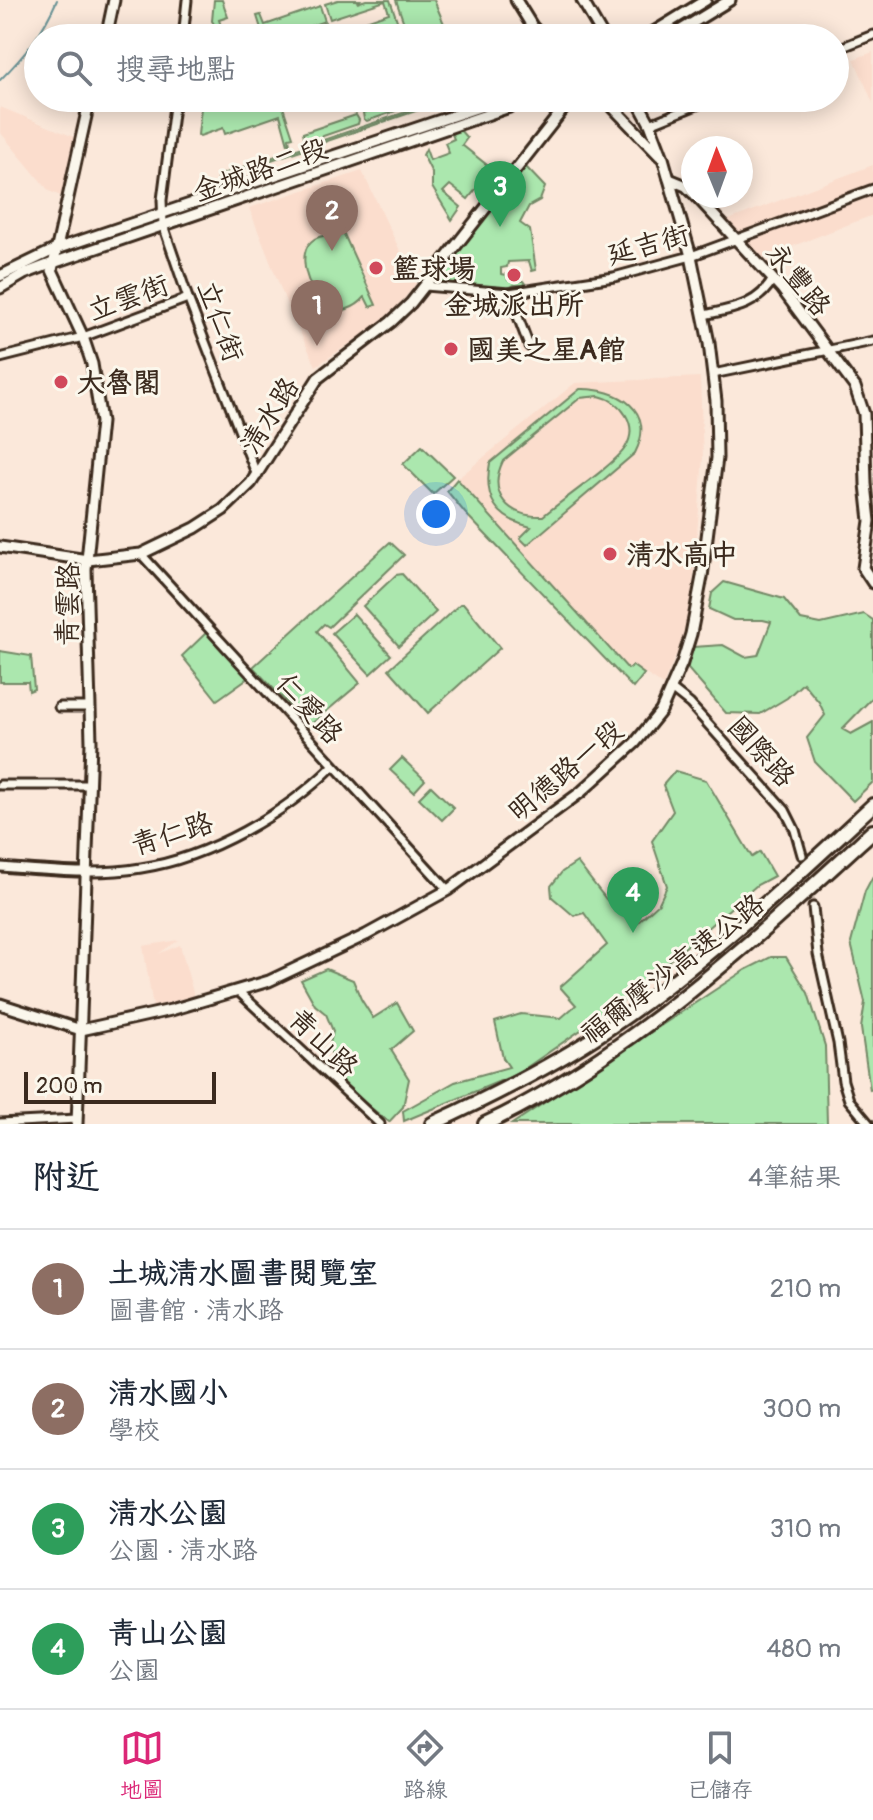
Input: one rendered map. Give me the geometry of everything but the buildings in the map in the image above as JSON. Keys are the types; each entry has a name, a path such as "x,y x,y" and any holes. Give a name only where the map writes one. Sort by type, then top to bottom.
{"highway":[{"name":"福爾摩沙高速公路","path":"432,1124 549,1065 645,1002 759,910 873,805"},
{"name":"福爾摩沙高速公路","path":"485,1124 557,1084 678,1001 773,922 873,831"}],"street":[{"path":"109,24 114,0"},
{"path":"184,24 187,0"},
{"path":"516,0 531,24"},
{"path":"667,24 706,0"},
{"path":"691,24 730,0"},
{"path":"587,2 597,24"},
{"path":"849,46 872,39"},
{"path":"53,263 87,112"},
{"name":"立仁街","path":"173,112 163,225 257,476"},
{"name":"金城路二段","path":"0,276 56,249 464,112"},
{"name":"金城路二段","path":"0,288 24,274 53,263 495,112"},
{"name":"清水路","path":"0,547 88,560 141,554 215,515 257,476 318,378 391,322 425,286 561,112"},
{"path":"618,112 663,158"},
{"name":"明德路一段","path":"81,1030 171,1010 269,981 366,935 448,890 581,792 635,743 661,711 691,634 711,519 717,436 713,374 691,256 663,158 644,112"},
{"path":"650,124 680,112"},
{"name":"永豐路","path":"669,179 681,184"},
{"name":"延吉街","path":"425,286 509,293 614,277 691,256 873,189"},
{"name":"永豐路","path":"707,208 773,279 855,387 864,414 870,521 863,568 873,583"},
{"name":"青雲路","path":"53,263 52,270 92,364 101,422 88,560 90,785 77,1122"},
{"path":"704,315 751,302 767,291 773,279"},
{"path":"509,293 529,346"},
{"name":"立雲街","path":"0,358 83,337 188,298"},
{"path":"713,374 873,341"},
{"name":"仁愛路","path":"141,554 448,890"},
{"name":"國際路","path":"671,689 699,714 785,810 802,855"},
{"path":"59,707 90,707"},
{"name":"青仁路","path":"0,867 115,871 160,865 227,840 290,801 333,766"},
{"path":"0,785 90,785"},
{"path":"813,907 818,954 838,1043 843,1081 849,1100 869,1124"},
{"name":"青山路","path":"238,991 380,1124"},
{"path":"0,1004 81,1030"},
{"path":"0,1123 77,1122"}],"shaded area":[{"path":"873,52 873,103 854,59"},
{"path":"0,107 74,137 63,197 49,191 0,132"},
{"path":"873,165 873,215 757,260 723,222"},
{"path":"362,171 416,284 387,319 316,366 288,307 249,208"},
{"name":"清水高中","path":"700,377 703,457 692,599 683,639 663,685 633,666 628,669 457,479 575,383"},
{"path":"179,940 158,954 180,945 194,996 153,1007 143,946"}],"green space":[{"path":"214,0 222,0 228,17 219,20 220,24 212,21"},
{"path":"338,0 360,0 357,3 390,0 398,24 357,24 389,13 385,1 330,19 325,4"},
{"path":"396,0 434,0 444,24 404,24"},
{"path":"320,6 325,21 316,24 268,24"},
{"path":"261,15 265,24 260,24 257,16"},
{"path":"200,112 285,112 293,137 289,138 288,144 280,115 225,134 223,128 198,135"},
{"path":"366,112 393,112 367,121 363,113"},
{"path":"406,112 413,112 218,178"},
{"path":"356,115 358,124 306,142 303,133"},
{"path":"460,130 467,138 462,145 492,169 468,199 450,185 443,192 461,207 452,220 432,187 432,173 423,155 426,149 430,160 449,153 445,143 454,139 451,132"},
{"path":"525,166 545,187 540,200 529,206 520,223 530,230 536,270 532,271 529,261 508,262 507,267 501,268 501,274 507,275 508,280 523,281 526,285 514,285 507,289 433,283"},
{"path":"338,221 376,305 370,307 365,297 347,309 330,310 325,308 311,287 304,262 306,250 311,242 321,236 337,236 332,223"},
{"path":"580,389 620,397 630,404 641,425 641,438 635,453 527,545 520,538 531,527 509,519 495,506 489,487 490,463","holes":["599,396 621,409 629,423 629,439 619,455 543,516 520,513 504,502 498,484 503,461 580,398"]},
{"path":"422,446 453,476 433,494 403,464"},
{"path":"457,479 628,669 633,666 644,674 633,688 465,513 447,491"},
{"path":"390,542 404,555 329,627 324,624 317,631 360,683 309,726 253,667"},
{"path":"402,574 436,612 399,646 363,606 396,575"},
{"path":"724,582 784,599 801,620 821,624 864,614 873,620 873,697 842,729 851,734 873,722 873,782 853,801 815,762 807,738 825,715 819,702 803,683 787,698 760,714 726,713 688,669 688,654 693,647 723,645 745,657 758,655 771,622 733,620 709,609 712,593"},
{"path":"460,604 464,604 500,648 428,713 389,669"},
{"path":"354,614 391,655 370,674 332,633"},
{"path":"207,632 249,677 217,700 182,656"},
{"path":"0,651 31,656 34,689 29,691 28,682 0,682"},
{"path":"402,758 425,780 414,792 390,770"},
{"path":"675,771 706,780 752,857 760,852 774,876 757,885 623,1001 517,1074 404,1121 403,1111 455,1082 509,1067 503,1058 495,1022 521,1014 561,1018 576,1005 560,987 607,945 584,913 574,916 552,897 551,886 562,872 577,862 606,899 636,924 659,903 667,886 652,841 673,811 663,785"},
{"path":"431,786 454,808 442,820 419,798"},
{"path":"873,876 873,1089 870,1090 861,1028 865,1002 851,943 865,891"},
{"path":"771,957 786,957 808,993 825,1046 827,1124 512,1124 745,970"},
{"path":"326,969 353,980 373,1018 397,1003 413,1031 391,1050 409,1079 403,1107 389,1122 332,1072 336,1067 329,1047 333,1031 326,1014 315,1005 301,980"}],"waterway":[{"path":"44,24 57,0"},
{"path":"0,80 24,54"}],"tunnel":[{"path":"802,855 813,907"}],"place":[{"name":"清水公園","path":"500,227"},
{"name":"清水國小","path":"332,251"},
{"name":"籃球場","path":"376,268"},
{"name":"金城派出所","path":"514,275"},
{"name":"土城清水圖書閱覽室","path":"317,346"},
{"name":"國美之星A館","path":"451,349"},
{"name":"大魯閣","path":"61,382"},
{"name":"清水高中","path":"610,554"},
{"name":"青山公園","path":"633,933"}]}
